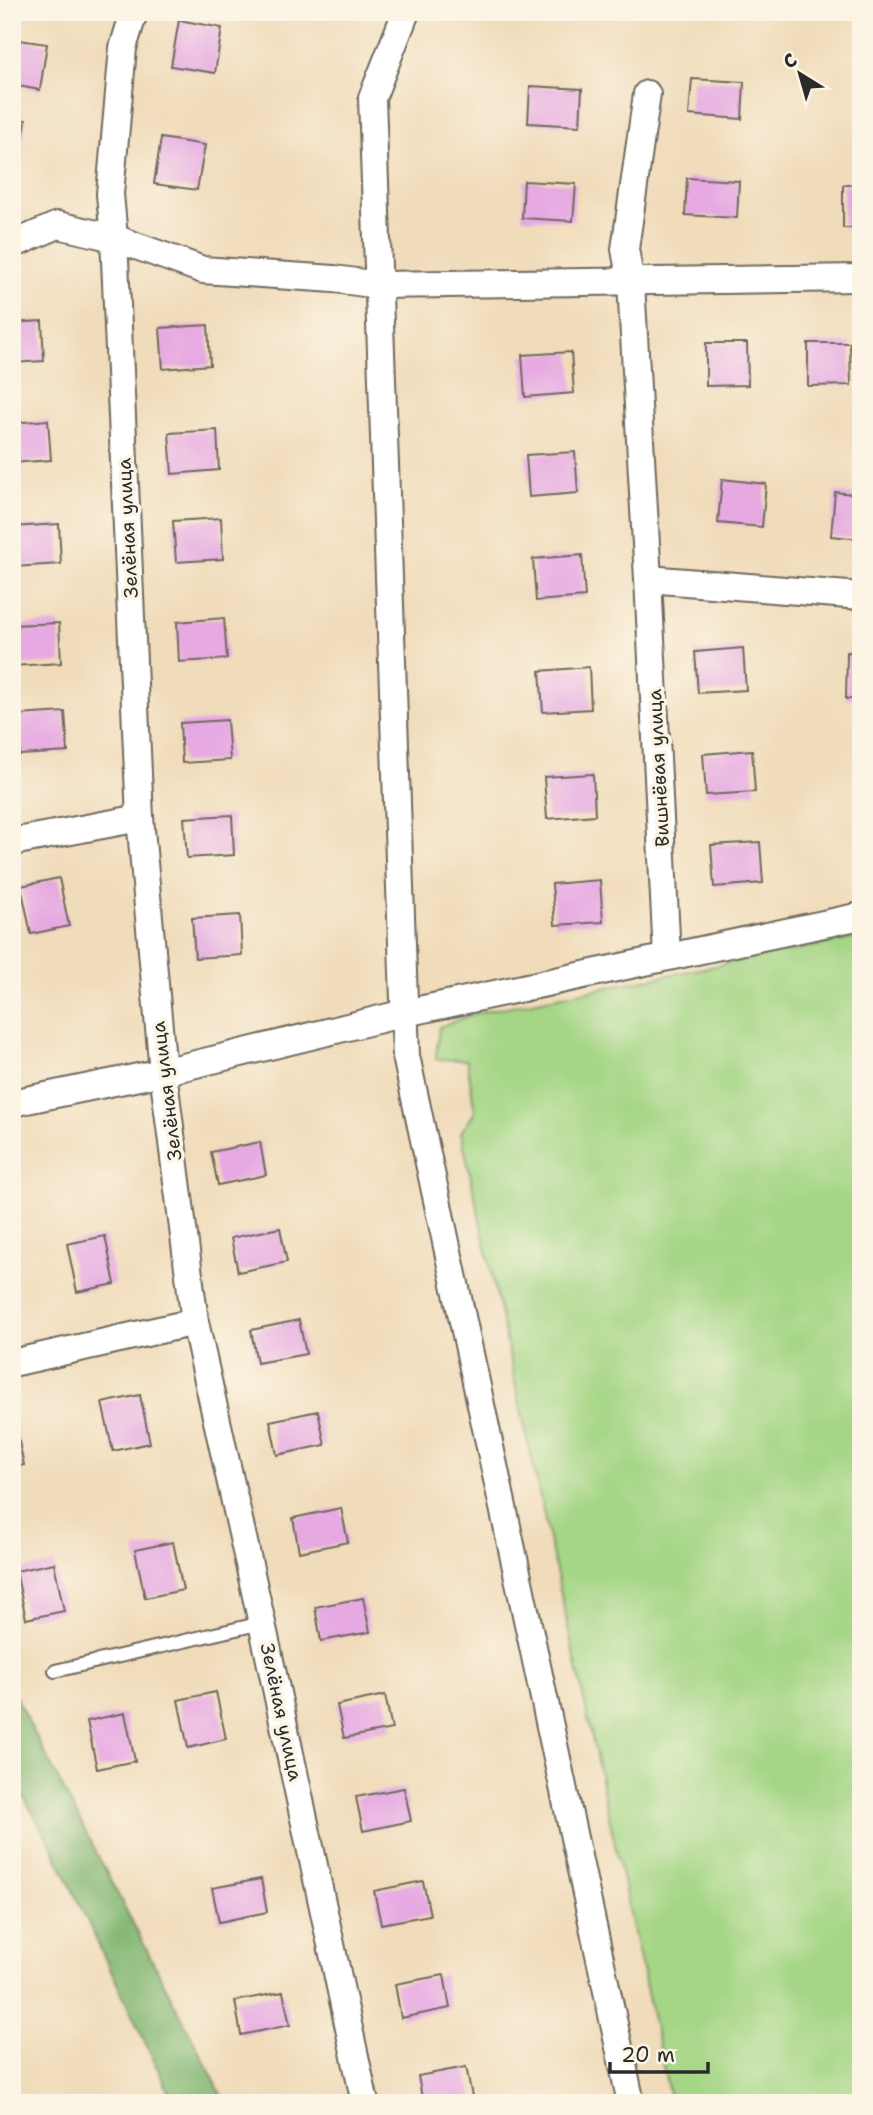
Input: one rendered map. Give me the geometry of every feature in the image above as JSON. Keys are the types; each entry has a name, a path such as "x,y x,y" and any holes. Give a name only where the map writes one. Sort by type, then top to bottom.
{"street":[{"name":"Зелёная улица","path":"134,12 123,48 110,194 140,818 163,1072 195,1322 365,2103"},
{"path":"406,12 372,98 406,1056 631,2103"},
{"name":"Вишнёвая улица","path":"646,94 625,249 631,283 667,957"},
{"path":"12,245 58,225 114,238 203,270 334,279 379,285 861,278"},
{"path":"648,579 861,596"},
{"path":"12,842 140,818"},
{"path":"12,1103 163,1072 405,1013 861,916"},
{"path":"12,1363 195,1322"}],"lane":[{"path":"55,1671 262,1623"}],"green space":[{"path":"861,937 861,2103 671,2103 461,1132 475,1112 467,1060 436,1059 439,1027 476,1013"},
{"path":"12,1690 226,2103 174,2103 53,1849 12,1776"}],"building":[{"path":"179,20 222,28 215,73 171,66"},
{"path":"12,39 47,44 40,90 12,85"},
{"path":"692,79 744,82 742,119 689,115"},
{"path":"530,86 582,89 580,126 528,123"},
{"path":"12,118 26,120 19,166 12,165"},
{"path":"161,138 205,145 197,190 154,184"},
{"path":"687,178 739,181 737,218 685,215"},
{"path":"524,181 576,184 573,221 522,218"},
{"path":"843,185 861,185 861,228 843,228"},
{"path":"42,321 44,361 12,363 12,323"},
{"path":"208,325 210,365 163,369 160,328"},
{"path":"706,343 747,343 748,385 706,386"},
{"path":"808,343 850,343 851,385 808,386"},
{"path":"571,352 574,393 525,397 522,355"},
{"path":"48,420 51,460 12,463 12,423"},
{"path":"217,430 219,470 172,474 169,433"},
{"path":"575,452 578,493 529,497 526,455"},
{"path":"722,479 766,484 762,527 718,523"},
{"path":"835,492 861,495 861,539 831,536"},
{"path":"221,518 223,559 176,562 173,521"},
{"path":"59,524 61,564 13,567 12,527"},
{"path":"582,555 585,597 536,601 533,559"},
{"path":"224,618 227,659 179,662 177,622"},
{"path":"59,623 61,663 13,666 12,625"},
{"path":"743,648 746,690 698,693 695,652"},
{"path":"847,652 861,653 861,699 846,699"},
{"path":"589,667 591,709 543,712 540,671"},
{"path":"65,712 68,752 20,755 18,715"},
{"path":"227,720 230,760 182,763 180,723"},
{"path":"752,750 755,792 706,795 703,754"},
{"path":"593,774 595,815 547,819 544,777"},
{"path":"232,815 234,855 187,858 184,818"},
{"path":"760,842 763,883 714,887 711,845"},
{"path":"59,878 69,926 31,934 21,886"},
{"path":"600,880 603,922 555,925 552,884"},
{"path":"240,915 242,955 195,958 192,918"},
{"path":"260,1142 266,1175 218,1185 211,1152"},
{"path":"280,1228 287,1262 238,1272 231,1238"},
{"path":"105,1236 115,1284 77,1292 67,1244"},
{"path":"299,1320 306,1354 257,1363 251,1330"},
{"path":"140,1395 150,1443 113,1451 102,1403"},
{"path":"318,1411 325,1445 277,1455 270,1421"},
{"path":"12,1418 24,1465 12,1468"},
{"path":"341,1508 348,1542 299,1552 293,1518"},
{"path":"173,1542 183,1590 145,1598 135,1550"},
{"path":"54,1563 64,1611 26,1619 16,1571"},
{"path":"363,1598 370,1632 321,1641 315,1607"},
{"path":"216,1692 226,1739 188,1748 178,1700"},
{"path":"385,1695 392,1729 344,1738 337,1705"},
{"path":"125,1713 135,1761 97,1769 87,1721"},
{"path":"404,1788 411,1821 363,1831 356,1797"},
{"path":"261,1879 267,1912 219,1922 212,1888"},
{"path":"423,1881 430,1915 381,1924 374,1891"},
{"path":"444,1975 450,2008 401,2018 395,1984"},
{"path":"283,1992 290,2025 241,2035 235,2001"},
{"path":"466,2067 473,2101 423,2103 418,2076"}]}
